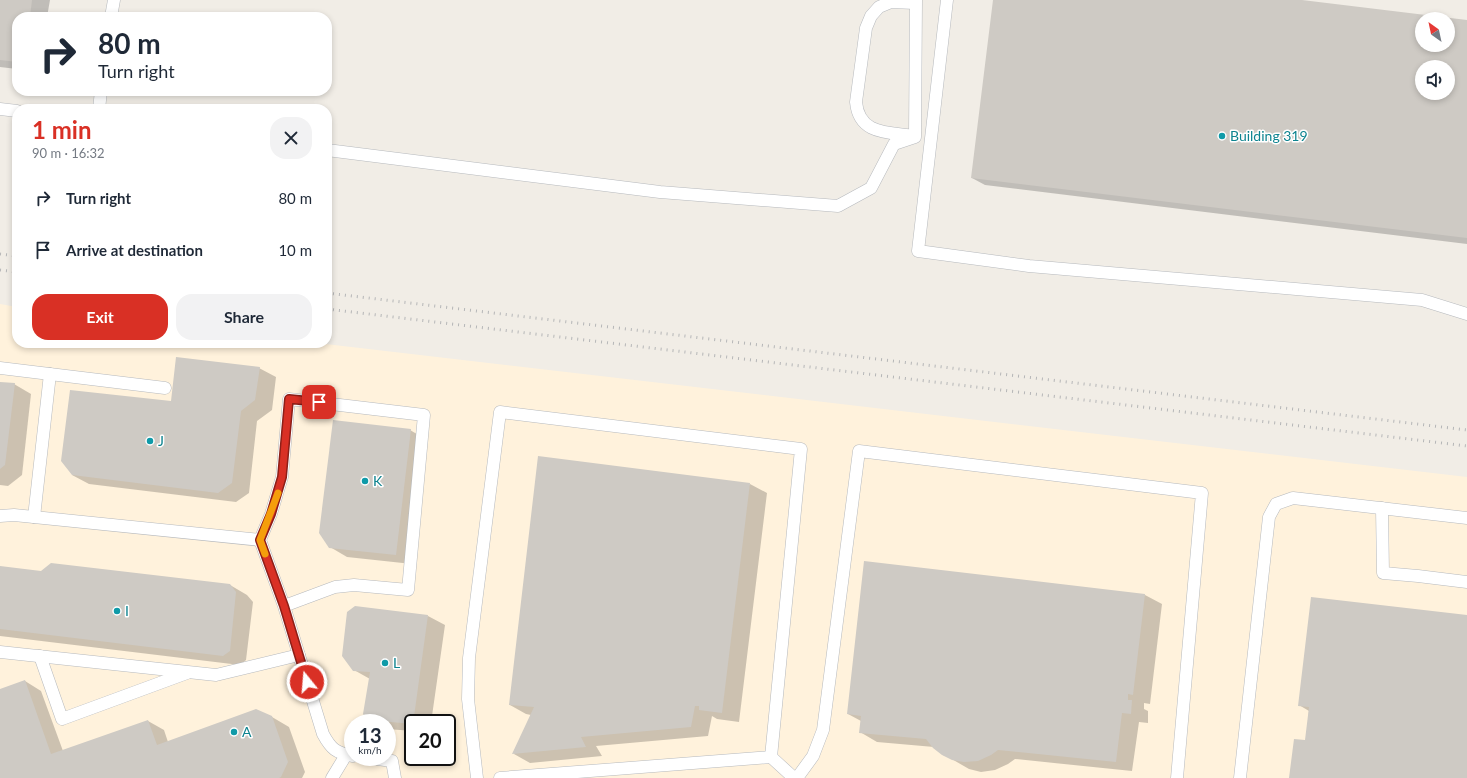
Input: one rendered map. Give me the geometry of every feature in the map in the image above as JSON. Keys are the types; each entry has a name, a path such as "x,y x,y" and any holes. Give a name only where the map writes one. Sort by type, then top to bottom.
{"lane":[{"path":"112,12 114,0"},
{"path":"947,0 918,250 1029,266 1422,300 1467,314"},
{"path":"891,2 916,2 915,136 870,128 861,121 857,112 856,102 866,28 870,16 879,7 891,2"},
{"path":"0,109 12,110"},
{"path":"332,151 660,192 838,206 871,188 894,144 915,136"},
{"path":"0,368 166,388"},
{"path":"34,517 50,374"},
{"path":"284,606 335,587 354,585 408,590 424,415 289,399 282,477 271,514 260,540 284,606 323,734 330,747 344,753"},
{"path":"476,778 468,699 469,658 500,412 801,450 771,757"},
{"path":"500,778 771,757 796,778 813,756 823,730 859,451 1202,493 1177,778"},
{"path":"1240,778 1269,517 1276,504 1293,498 1467,518"},
{"path":"1382,508 1383,573 1467,582"},
{"path":"0,516 14,515 260,540"},
{"path":"0,652 216,675 299,655"},
{"path":"40,656 62,719 190,672"},
{"path":"332,778 344,762"},
{"path":"393,766 395,778"}],"shaded area":[{"path":"0,304 12,306 12,348 332,348 332,345 1467,477 1467,778 0,778"}],"building":[{"path":"0,0 32,0 31,12 12,12 12,61 0,60"},
{"name":"Building 319","path":"993,0 1302,0 1415,14 1415,52 1455,52 1455,19 1467,20 1467,238 971,178"},
{"name":"J","path":"176,357 260,367 255,400 241,411 232,483 218,493 72,475 61,461 70,390 171,401"},
{"path":"0,382 15,383 5,465 0,469"},
{"name":"K","path":"333,420 411,429 396,555 329,548 319,533"},
{"path":"538,456 750,483 722,713 699,710 699,706 695,706 691,727 581,737 586,747 512,754 534,707 509,705"},
{"path":"864,561 1145,594 1133,695 1128,694 1128,700 1132,700 1131,714 1122,713 1116,762 998,750 978,761 964,762 952,760 942,755 933,748 926,739 859,733 861,716 847,714"},
{"name":"I","path":"51,563 230,584 236,592 230,651 223,656 0,629 0,566 41,571"},
{"path":"1311,597 1467,615 1467,778 1289,778 1294,739 1305,740 1309,707 1298,706"},
{"name":"L","path":"355,606 428,615 414,714 404,714 404,723 396,722 396,714 363,714 370,672 353,671 342,656 347,612"},
{"name":"A","path":"25,680 51,754 148,720 157,745 256,709 272,716 288,762 281,777 279,778 0,778 0,689"}],"railway":[{"path":"0,254 12,255"},
{"path":"0,270 12,271"},
{"path":"332,294 1467,430"},
{"path":"332,310 1467,446"}],"slow traffic":[{"path":"265,554 260,540 278,493"}],"place":[{"name":"Building 319","path":"1222,136"},
{"name":"J","path":"150,441"},
{"name":"K","path":"365,481"},
{"name":"I","path":"117,611"},
{"name":"L","path":"385,663"},
{"name":"A","path":"234,732"}],"route":[{"path":"307,682 284,606 260,540 271,514 282,477 289,399 319,402"}]}
